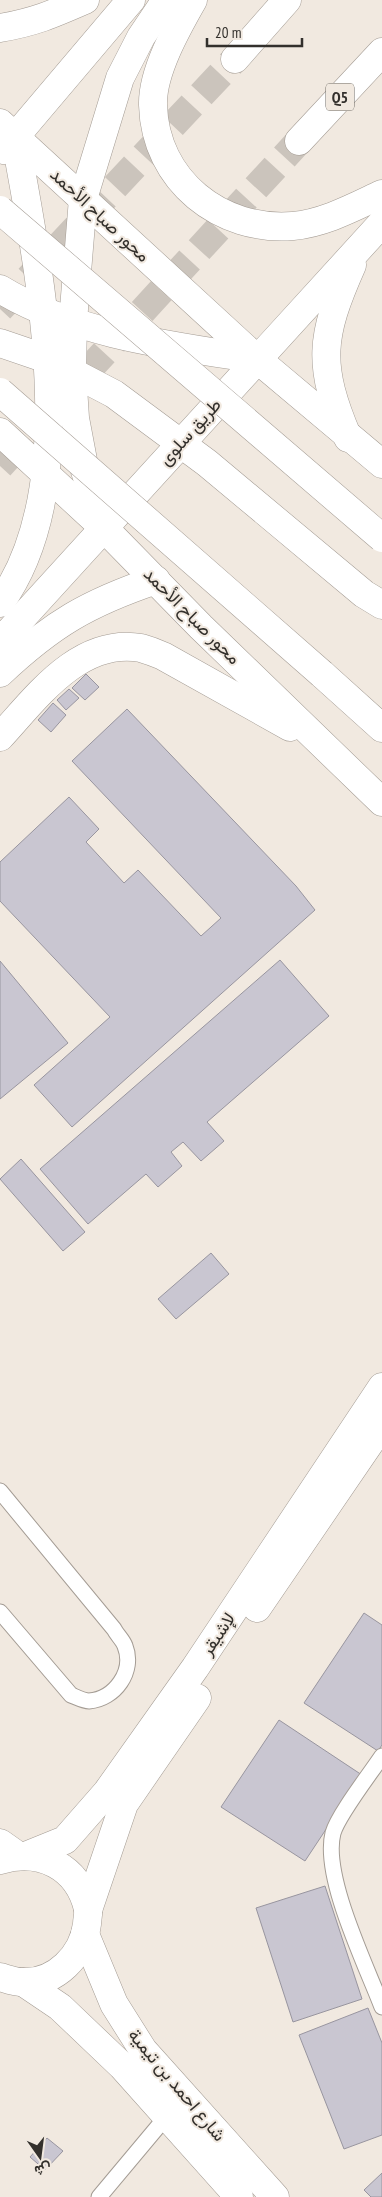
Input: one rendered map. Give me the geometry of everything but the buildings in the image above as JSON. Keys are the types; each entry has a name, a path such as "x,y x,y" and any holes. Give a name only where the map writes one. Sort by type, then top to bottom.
{"main road":[{"path":"0,603 18,574 31,545 38,520 47,474 49,424 46,359 29,216 5,138 131,0"},
{"path":"104,528 85,472 75,418 72,372 73,321 82,199 120,78 141,37 166,0"},
{"path":"193,0 179,25 159,72 153,104 160,142 174,172 197,198 229,218 261,227 295,226 328,218 382,194"},
{"path":"235,58 288,0"},
{"path":"0,28 29,23 61,12 74,1"},
{"name":"Q5","path":"299,141 382,52"},
{"name":"محور صباح الأحمد","path":"5,138 82,199 257,359 348,438 382,464"},
{"path":"0,210 382,538"},
{"name":"طريق سلوى","path":"0,642 382,223"},
{"path":"348,438 329,386 326,346 338,296 361,246"},
{"path":"0,288 41,310 73,321 138,338 257,359"},
{"path":"0,343 46,359 114,394 207,463 364,594 382,605"},
{"path":"0,392 382,728"},
{"name":"محور صباح الأحمد","path":"0,432 104,528 201,627 382,802"},
{"path":"0,672 59,623 100,601 156,580"},
{"path":"0,737 46,687 70,666 92,655 117,648 140,648 163,656 322,744"},
{"name":"لإشيقر","path":"11,1853 65,1840 107,1792 195,1668 382,1387"},
{"name":"لإشيقر","path":"11,1980 44,1979 62,1969 77,1954 124,1804 382,1425"},
{"name":"شارع احمد بن تيمية","path":"11,1853 49,1860 68,1872 80,1889 87,1922 114,2004 144,2050 275,2197"},
{"name":"شارع احمد بن تيمية","path":"11,1980 60,2006 84,2028 122,2066 239,2197"}],"lane":[{"path":"0,1491 114,1629 125,1647 127,1670 118,1686 103,1698 88,1701 71,1695 0,1612"},
{"path":"382,1756 334,1832 331,1857 339,1894 382,2007"},
{"path":"99,2197 166,2117"}],"tunnel":[{"path":"0,309 235,59"},
{"path":"0,466 299,141"}]}
